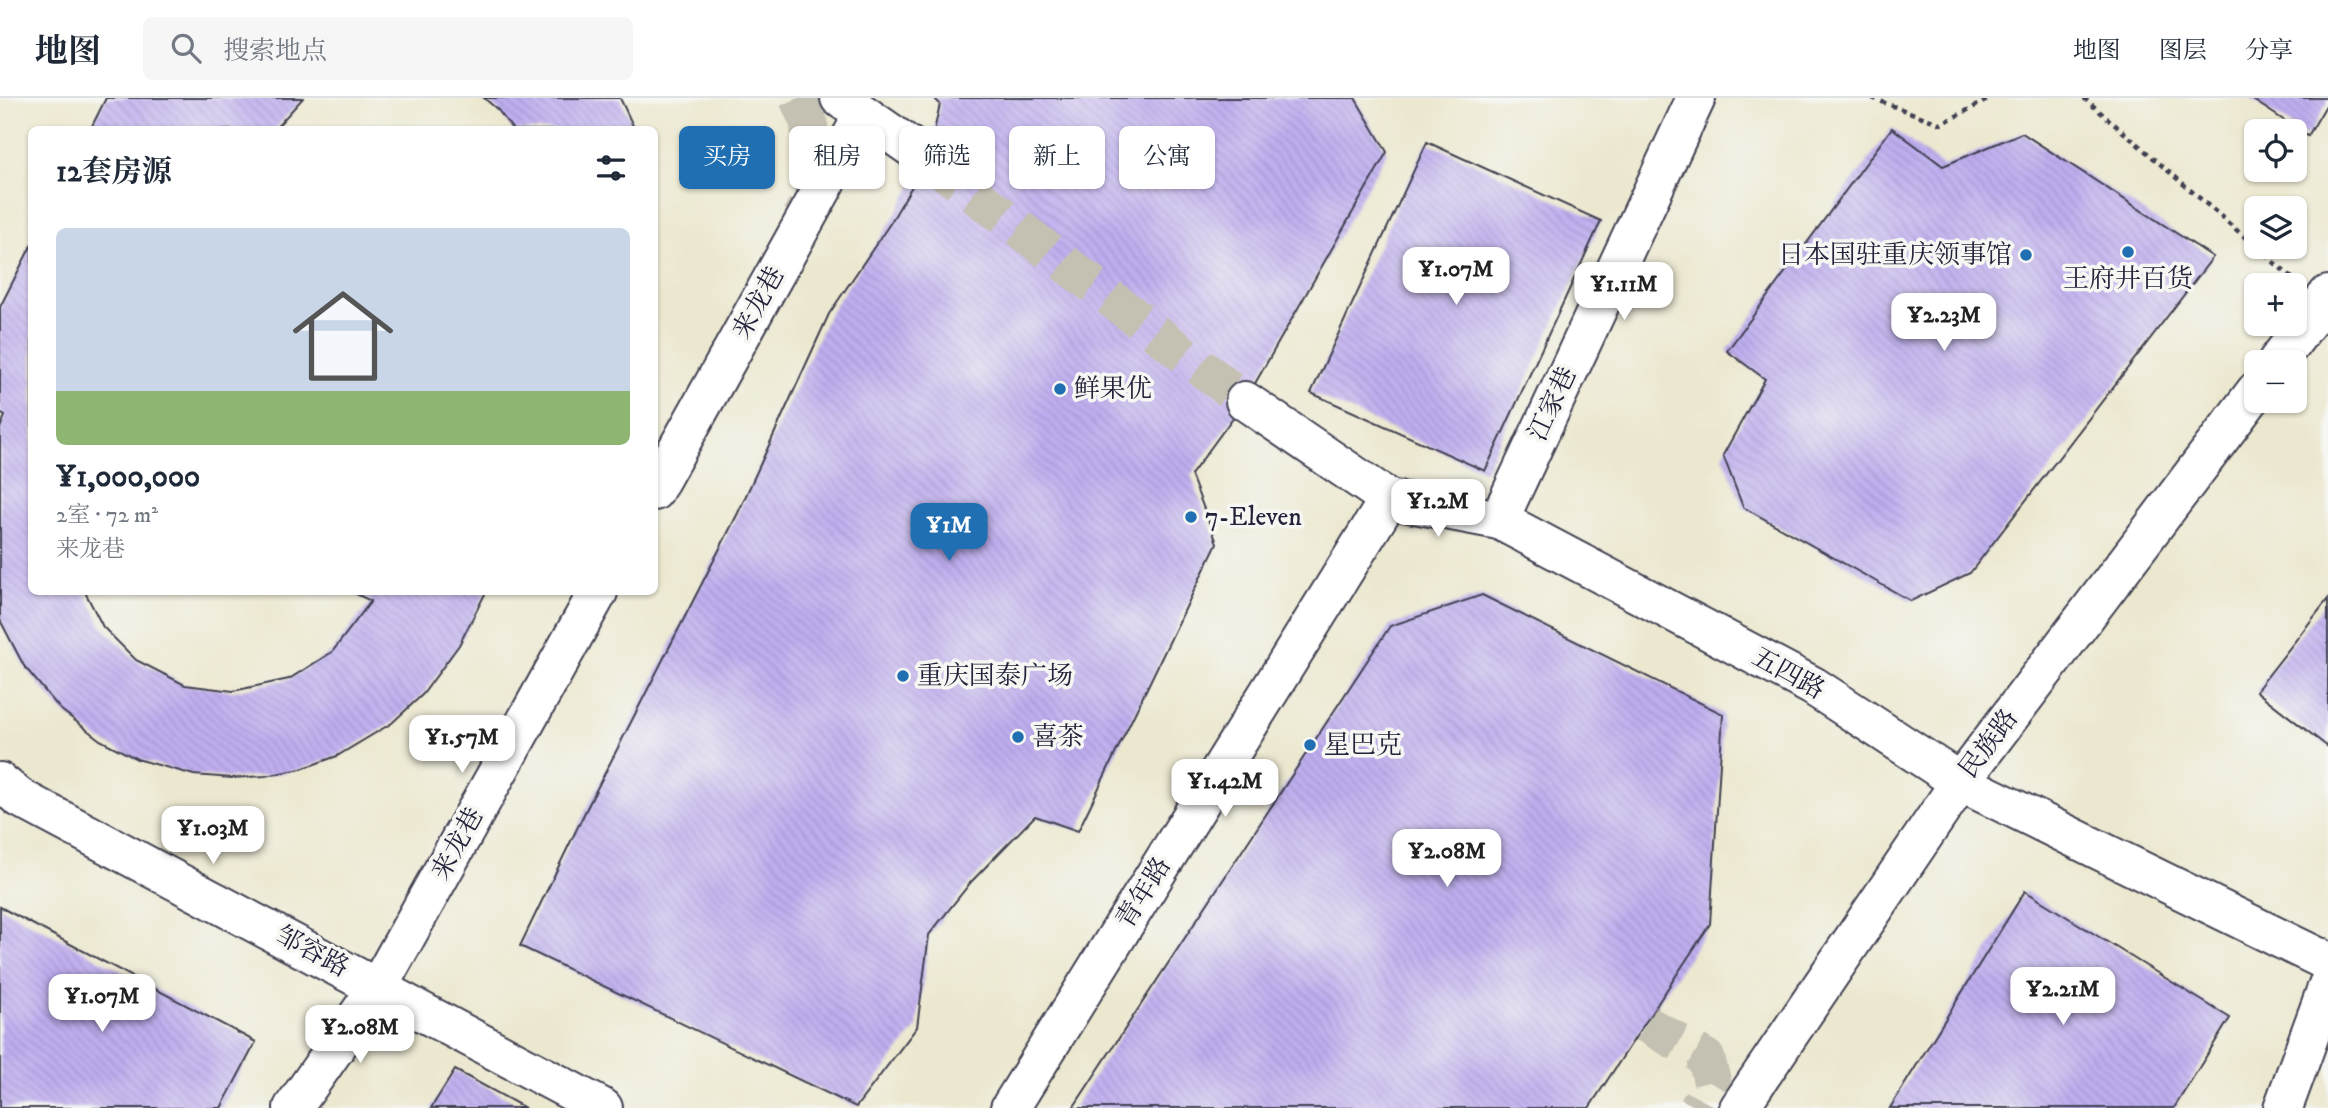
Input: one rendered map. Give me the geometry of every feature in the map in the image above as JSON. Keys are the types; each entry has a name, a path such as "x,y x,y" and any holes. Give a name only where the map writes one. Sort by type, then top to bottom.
{"street":[{"name":"江家巷","path":"1499,520 1696,98"},
{"path":"851,107 899,139"},
{"name":"来龙巷","path":"658,483 851,107"},
{"path":"2286,350 2325,299"},
{"name":"五四路","path":"1245,401 1389,499 1499,520 1813,686 1960,782 2328,962"},
{"name":"民族路","path":"1739,1108 1960,782 2244,407"},
{"name":"青年路","path":"1010,1108 1389,499"},
{"name":"来龙巷","path":"293,1108 379,987 596,595"},
{"name":"邹容路","path":"7,793 379,987 603,1108"},
{"path":"2283,1108 2328,985"}],"path":[{"path":"1872,98 1941,124 1991,98"},
{"path":"2084,98 2325,299"}],"building":[{"path":"106,98 303,98 278,126 92,126"},
{"path":"484,98 620,98 633,126 510,126"},
{"name":"重庆国泰广场","path":"934,98 1355,98 1387,152 1245,401 1191,475 1217,543 1078,831 1035,816 971,882 929,935 917,1027 856,1107 520,946 586,810 738,513 829,314 910,189 995,189 995,126 935,126 940,104"},
{"path":"2250,98 2328,98 2308,136 2307,119 2282,119"},
{"path":"1892,128 1943,166 2022,133 2213,257 1970,573 1911,601 1743,507 1723,455 1765,379 1727,351"},
{"path":"1427,142 1601,221 1485,471 1311,393"},
{"path":"28,252 28,595 87,595 103,627 136,660 185,685 233,691 289,679 332,652 371,601 358,595 484,595 459,645 423,694 392,723 337,756 301,769 265,776 232,778 194,775 137,759 100,740 60,709 24,666 0,620 0,428 5,416 0,413 0,307"},
{"path":"1482,595 1723,714 1710,924 1589,1108 1073,1108 1390,626"},
{"path":"2328,599 2328,747 2256,691"},
{"path":"2025,891 2230,1018 2174,1108 1890,1108"},
{"path":"0,907 256,1042 221,1108 0,1108"},
{"path":"455,1070 525,1108 431,1108"}],"tunnel":[{"path":"798,98 809,123 813,194 801,217"},
{"path":"967,189 1245,401"},
{"path":"1646,1024 1706,1058 1712,1081 1698,1108"}],"place":[{"name":"王府井百货","path":"2128,252"},
{"name":"日本国驻重庆领事馆","path":"2026,255"},
{"name":"鲜果优","path":"1060,389"},
{"name":"7-Eleven","path":"1191,517"},
{"name":"重庆国泰广场","path":"903,676"},
{"name":"喜茶","path":"1018,737"},
{"name":"星巴克","path":"1310,745"}]}
